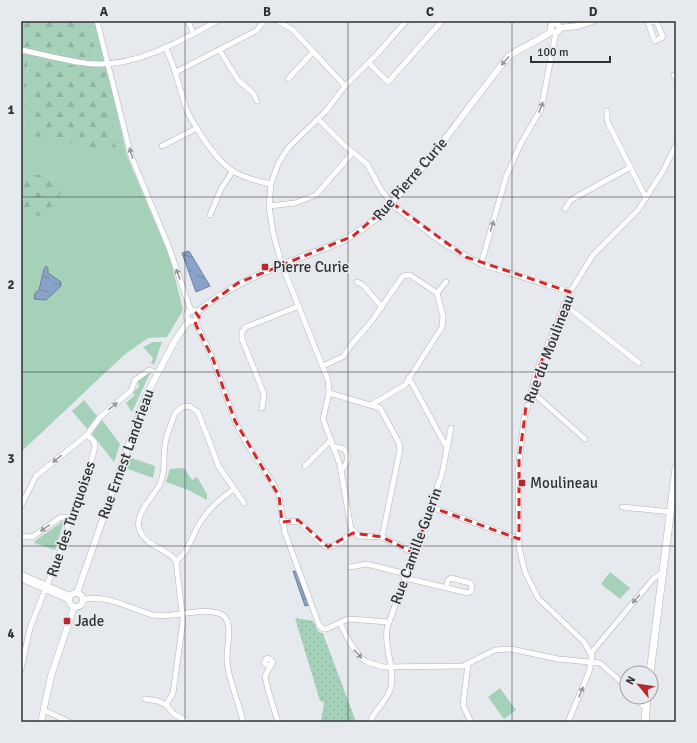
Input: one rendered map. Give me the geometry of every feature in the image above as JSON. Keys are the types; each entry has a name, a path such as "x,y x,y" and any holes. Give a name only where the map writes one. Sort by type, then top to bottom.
{"main road":[{"path":"651,665 676,468"},
{"path":"646,705 645,716 653,722"}],"street":[{"path":"97,21 131,156 194,312"},
{"path":"188,21 193,33"},
{"path":"21,50 95,64 108,64 139,58 165,47 217,21"},
{"path":"176,72 220,51 256,31 264,21"},
{"path":"278,21 293,30 345,86"},
{"path":"406,21 369,63 345,86 326,111 288,148 278,164 271,184 269,206 273,233 282,265 328,380 329,394 323,419 341,471 350,525 353,532 363,537 382,537 414,553"},
{"path":"369,63 388,82 442,21"},
{"path":"556,30 578,26 593,21"},
{"path":"481,264 506,177 518,150 538,116 542,104 557,24 551,23"},
{"name":"Rue Pierre Curie","path":"194,312 228,289 353,236 368,226 392,203 417,174 509,56 524,45 556,30"},
{"path":"165,47 176,72 187,110 197,128 220,162 232,172 248,179 271,184"},
{"path":"220,51 238,80 253,93 257,101"},
{"path":"288,79 313,52"},
{"path":"607,111 606,119 629,168 646,198"},
{"path":"318,119 339,140 367,164 382,191 392,203 444,244 481,264 570,292"},
{"path":"162,146 197,128"},
{"name":"Rue du Moulineau","path":"591,653 584,642 551,612 533,592 522,563 519,539 519,460 524,419 531,391 544,352 570,292 591,258 629,220 646,198 664,171 675,148"},
{"path":"269,206 295,203 316,195 354,152"},
{"path":"565,209 570,201 576,197 629,168"},
{"path":"210,215 221,189 232,172"},
{"path":"323,366 342,357 382,307 403,276 410,275 437,293 443,316 442,327 405,385 371,405"},
{"path":"357,282 363,285 382,307"},
{"path":"437,293 446,282"},
{"path":"564,304 639,363"},
{"path":"262,408 264,394 242,340 242,332 246,327 299,306"},
{"name":"Rue Ernest Landrieau","path":"72,596 135,424 157,373 192,320 197,317 194,312 187,316 192,320"},
{"path":"192,320 214,358 235,421 247,444 279,496 282,522 285,533 319,625 323,629 326,629 348,619 389,622"},
{"path":"87,435 100,417 131,391 135,380 149,370 157,373"},
{"path":"409,378 448,448"},
{"path":"531,391 585,439"},
{"path":"329,394 371,405 382,411 400,446 382,537"},
{"path":"166,705 173,693 183,614 176,561 146,539 140,532 138,524 143,510 162,480 164,471 165,444 176,413 179,409 189,406 198,412 216,461 233,490 244,503"},
{"name":"Rue Camille Guerin","path":"370,722 390,690 392,672 386,640 389,622 442,474 451,428"},
{"name":"Rue des Turquoises","path":"21,506 36,476 87,435 94,441 95,447 80,500 70,518 62,547 47,588 29,630 21,669"},
{"path":"305,466 331,440"},
{"path":"333,446 346,450 348,457 346,464 341,471"},
{"path":"176,561 183,555 210,508 218,500 233,490"},
{"path":"431,507 519,539"},
{"path":"622,507 671,512"},
{"path":"21,536 32,537 61,517 70,518"},
{"path":"282,522 298,521 323,545 328,547 334,546 353,532"},
{"path":"350,567 367,564 446,588 468,593 471,591 472,586 470,583 451,578 448,580 446,588"},
{"path":"568,722 592,662 591,653 653,579 663,572"},
{"path":"21,574 47,588"},
{"path":"21,579 82,600 97,598 158,616 217,612 222,615 226,620 229,635 226,658 228,670 243,722"},
{"path":"72,596 70,604 74,607"},
{"path":"74,607 80,605 82,600"},
{"path":"41,722 51,676 74,607"},
{"path":"340,623 350,643 361,658 367,662 383,667 391,665 458,667 468,664 488,653 503,648 558,659 600,663 619,679"},
{"path":"468,664 463,705 471,722"},
{"path":"269,666 265,676 278,722"},
{"path":"145,699 158,701 166,705 174,714 188,722"},
{"path":"639,705 645,716"},
{"path":"44,710 69,722"}],"highlighted area":[{"path":"392,203 466,257 570,292 539,367 526,407 519,460 519,539 431,507 414,553 382,537 353,533 328,547 298,520 282,522 279,496 235,421 213,359 196,325 195,321 199,317 196,313 238,283 353,236"}],"green space":[{"path":"21,21 90,21 96,58 94,61 68,54 21,46"},
{"path":"90,21 96,21 127,156 170,258 183,310 167,337 148,338 124,355 21,452 21,211 44,216 69,181 21,171 21,130 24,130 28,58 21,57 21,46 68,54 94,61 96,58"},
{"path":"21,57 28,57 24,131 21,130"},
{"path":"34,59 105,71 116,152 30,135"},
{"path":"21,171 69,181 44,217 21,211"},
{"path":"153,342 162,342 154,365 151,363 153,358 143,347"},
{"path":"149,373 132,412 126,403 135,395 133,392 139,387 138,380"},
{"path":"84,400 97,416 87,429 72,411"},
{"path":"102,420 120,444 114,462 92,434"},
{"path":"129,457 155,466 153,478 125,468"},
{"path":"184,468 192,480 197,477 207,494 207,500 188,490 166,482 170,469"},
{"path":"63,521 55,550 34,543 35,541"},
{"path":"610,572 630,588 620,599 601,584"},
{"path":"295,618 313,621 318,631 323,634 356,722 321,722 324,702 320,701"},
{"path":"500,688 516,710 504,719 488,697"}],"water":[{"path":"189,251 210,286 196,292 182,253"},
{"path":"46,266 48,268 48,273 61,282 61,286 46,300 34,299 35,293 39,290"},
{"path":"293,571 297,572 304,594 310,605 305,606"}],"place":[{"name":"Pierre Curie","path":"265,267"},
{"name":"Moulineau","path":"522,483"},
{"name":"Jade","path":"67,621"}]}
